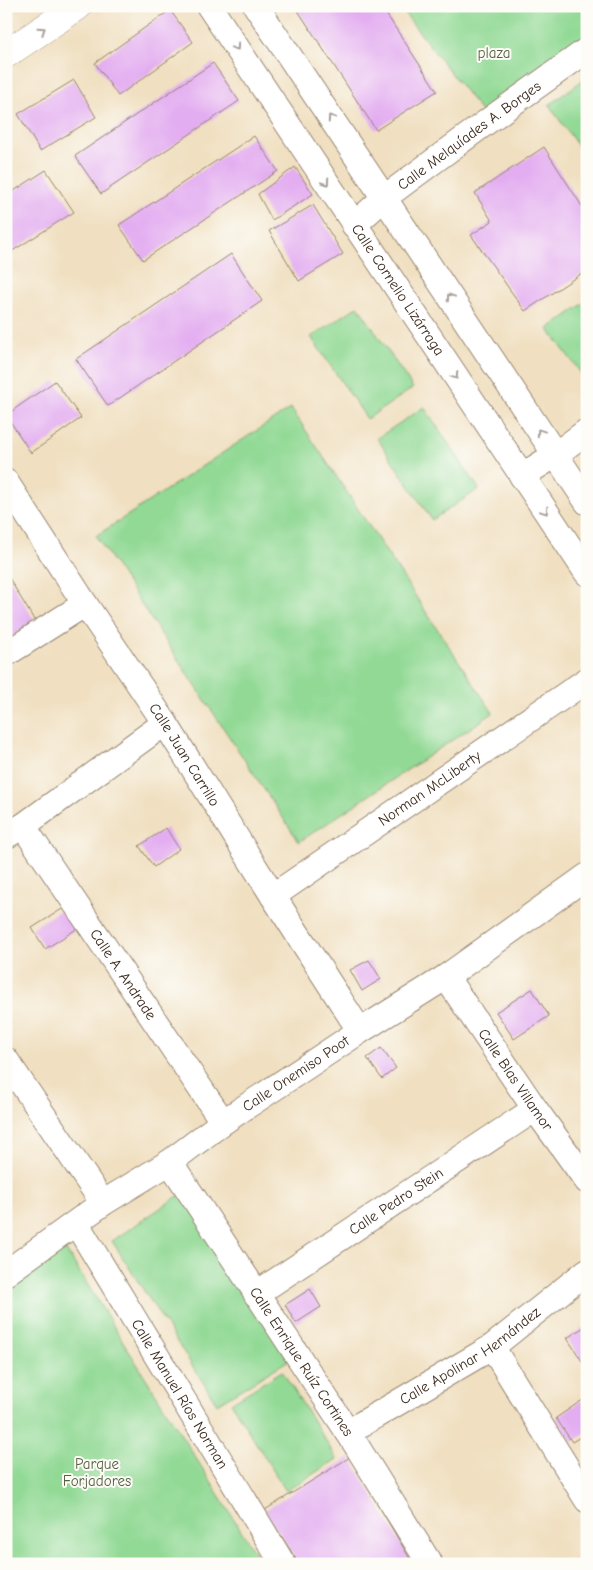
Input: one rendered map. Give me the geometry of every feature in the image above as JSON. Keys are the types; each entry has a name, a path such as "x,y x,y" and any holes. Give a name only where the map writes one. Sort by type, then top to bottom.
{"main road":[{"path":"6,54 78,6"}],"street":[{"name":"Calle Cornelio Lizárraga","path":"209,6 587,573"},
{"path":"256,6 587,502"},
{"name":"Calle Melquíades A. Borges","path":"354,225 384,198 587,50"},
{"path":"522,476 555,455 587,431"},
{"name":"Calle Juan Carrillo","path":"6,482 165,723 360,1031"},
{"path":"6,654 85,604"},
{"name":"Norman McLiberty","path":"273,896 587,680"},
{"path":"15,831 165,723"},
{"name":"Calle A. Andrade","path":"15,831 223,1122"},
{"name":"Calle Onemiso Poot","path":"6,1273 103,1203 170,1162 223,1122 446,976 587,876"},
{"name":"Calle Blas Villamor","path":"446,976 587,1181"},
{"path":"8,1067 103,1203"},
{"name":"Calle Pedro Stein","path":"256,1294 536,1109"},
{"name":"Calle Enrique Ruíz Cortines","path":"170,1162 348,1432 430,1564"},
{"name":"Calle Manuel Ríos Norman","path":"76,1223 284,1564"},
{"name":"Calle Apolinar Hernández","path":"348,1432 492,1347 587,1271"},
{"path":"492,1347 587,1500"}],"green space":[{"name":"plaza","path":"399,6 587,6 587,40 486,118"},
{"path":"587,77 587,159 549,105"},
{"path":"587,301 587,381 548,329"},
{"path":"358,306 413,388 367,419 311,337"},
{"path":"424,407 479,489 432,520 377,438"},
{"path":"291,408 493,713 299,842 96,536"},
{"path":"184,1192 289,1360 217,1404 112,1241"},
{"name":"Parque Forjadores","path":"64,1247 262,1564 6,1564 6,1286"},
{"path":"282,1371 337,1459 286,1491 231,1403"}],"building":[{"path":"295,6 381,6 437,91 376,130"},
{"path":"170,10 193,42 118,96 95,63"},
{"path":"213,63 239,101 101,194 75,156"},
{"path":"74,80 96,117 40,151 18,114"},
{"path":"254,136 278,171 143,260 119,225"},
{"path":"544,147 587,214 587,270 525,311 471,235 492,221 475,193"},
{"path":"295,167 313,194 272,220 258,194"},
{"path":"46,170 74,212 6,255 6,196"},
{"path":"313,205 343,254 299,281 269,231"},
{"path":"231,254 262,301 108,406 76,359"},
{"path":"55,381 81,418 31,453 6,415"},
{"path":"6,573 36,623 6,642"},
{"path":"166,828 179,849 154,867 139,846"},
{"path":"70,904 83,925 45,949 32,928"},
{"path":"369,960 381,979 362,991 350,970"},
{"path":"532,989 549,1016 514,1039 496,1012"},
{"path":"381,1048 396,1068 382,1079 367,1058"},
{"path":"310,1289 321,1307 296,1323 285,1305"},
{"path":"587,1325 587,1362 584,1364 567,1338"},
{"path":"587,1397 587,1433 572,1442 556,1418"},
{"path":"350,1457 413,1564 299,1564 265,1510"}]}
